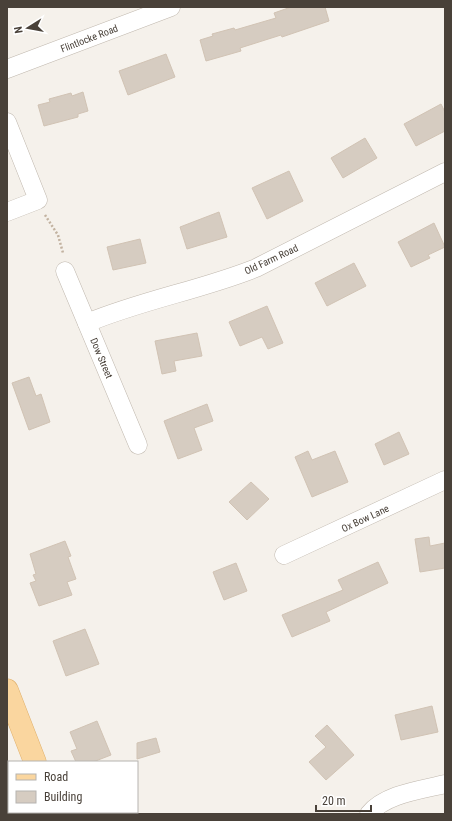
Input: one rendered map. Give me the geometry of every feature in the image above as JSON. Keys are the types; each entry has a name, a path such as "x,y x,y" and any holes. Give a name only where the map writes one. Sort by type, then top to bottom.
{"main road":[{"path":"7,690 35,761"}],"street":[{"name":"Flintlocke Road","path":"7,69 171,7"},
{"path":"7,122 38,200 7,212"},
{"name":"Old Farm Road","path":"87,323 107,315 227,279 256,268 445,172"},
{"name":"Dow Street","path":"65,271 138,445"},
{"name":"Ox Bow Lane","path":"284,555 445,480"},
{"path":"369,814 380,804 390,799 445,784"}],"path":[{"path":"38,200 42,211 58,235 63,252 65,271"}],"building":[{"path":"291,7 325,7 329,21 282,37 281,35 240,48 241,51 206,61 200,40 213,36 212,34 234,28 235,30 276,18 274,13"},
{"path":"166,54 175,77 128,95 119,71"},
{"path":"83,92 88,111 78,114 78,117 44,126 38,105 50,102 49,99 71,93 72,96"},
{"path":"441,104 445,112 445,131 416,146 404,124"},
{"path":"365,138 377,158 343,178 331,158"},
{"path":"289,171 303,201 267,219 252,188"},
{"path":"219,212 227,237 187,249 180,227"},
{"path":"434,223 445,247 428,255 430,258 411,267 398,242"},
{"path":"140,239 146,263 113,270 107,247"},
{"path":"354,263 366,286 327,306 315,283"},
{"path":"267,306 283,343 268,349 262,337 240,346 229,322"},
{"path":"197,333 202,356 174,361 176,371 162,374 155,341"},
{"path":"29,377 36,396 41,394 50,422 29,430 12,383"},
{"path":"207,404 213,421 194,428 202,450 178,459 164,421"},
{"path":"399,432 409,454 384,465 375,444"},
{"path":"308,451 312,460 335,451 348,482 312,497 295,457"},
{"path":"251,482 269,499 247,520 229,502"},
{"path":"429,537 430,546 445,543 445,568 420,572 415,539"},
{"path":"65,541 71,556 68,557 76,579 67,582 72,595 39,606 30,583 36,581 33,575 36,574 30,554"},
{"path":"378,562 388,583 326,612 330,621 292,637 282,615 343,590 338,580"},
{"path":"236,563 247,591 224,600 213,572"},
{"path":"85,629 99,664 66,676 53,641"},
{"path":"432,706 438,732 401,740 395,715"},
{"path":"97,721 111,755 96,761 76,761 71,751 77,749 70,732"},
{"path":"327,725 354,755 326,780 309,762 326,747 315,736"},
{"path":"156,738 160,752 137,759 137,743"}]}
